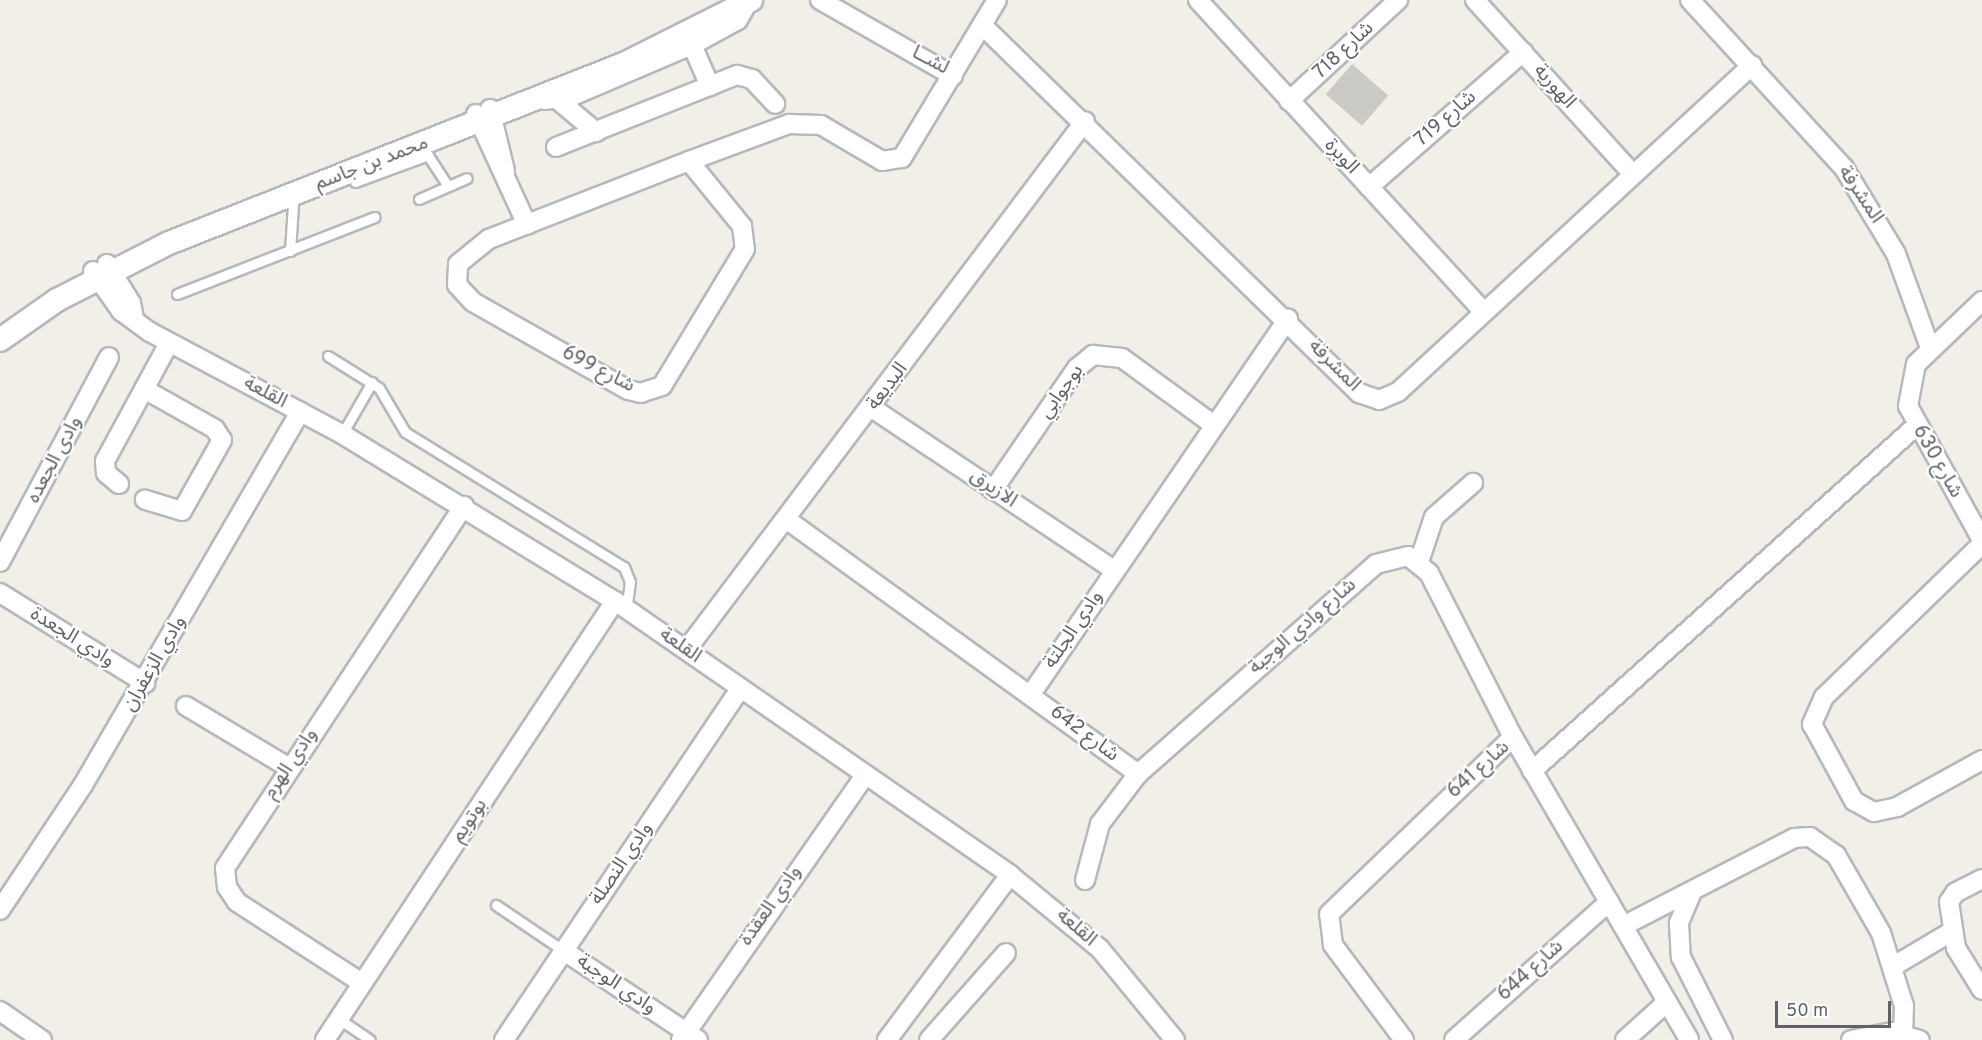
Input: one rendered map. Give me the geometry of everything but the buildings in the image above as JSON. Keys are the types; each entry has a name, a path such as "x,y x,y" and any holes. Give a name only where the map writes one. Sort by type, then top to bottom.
{"street":[{"name":"لشــا","path":"833,2 953,76 997,0"},
{"name":"الوبرة","path":"1198,0 1484,312"},
{"name":"شارع 718","path":"1289,101 1398,0"},
{"name":"الهورية","path":"1475,0 1634,174"},
{"name":"المشرفة","path":"1690,0 1844,168 1872,210 1916,300 1930,348"},
{"path":"549,99 692,45 738,20 743,1"},
{"name":"محمد بن جاسم","path":"0,340 102,271 169,243 425,150 484,116 549,99 626,63 743,1"},
{"name":"محمد بن جاسم","path":"0,327 201,219 484,116 743,1"},
{"name":"المشرفة","path":"982,25 1085,121 1288,319 1359,393 1379,400 1398,392 1752,65"},
{"path":"692,45 710,86"},
{"name":"شارع 719","path":"1369,187 1522,52"},
{"path":"556,147 710,86 745,76 774,104"},
{"name":"شارع 699","path":"688,161 742,226 745,249 671,376 652,391 628,390 463,293 456,274 465,255 526,225 688,161 801,121 821,125 871,156 892,161 910,151 953,76"},
{"path":"549,99 596,132"},
{"path":"484,116 504,173 526,225"},
{"name":"البديعة","path":"687,649 872,408 1085,121"},
{"name":"القلعة","path":"102,271 121,311 170,343 342,434 464,506 687,649 740,689 1010,875 1100,949 1175,1040"},
{"name":"شارع 630","path":"1982,301 1930,348 1909,384 1915,427 1982,542"},
{"name":"وادي الجلتة","path":"1031,694 1288,319"},
{"path":"119,484 106,473 105,461 170,343"},
{"name":"بوجوابي","path":"993,490 1077,368 1093,355 1122,358 1214,425"},
{"name":"وادى الجعده","path":"0,562 109,357"},
{"path":"144,389 215,429 222,440 182,511 145,500"},
{"name":"الازيرق","path":"872,408 1114,570"},
{"name":"وادي الزعفران","path":"0,910 145,683 300,412"},
{"path":"1532,771 1915,427"},
{"path":"1473,483 1434,518 1419,562 1513,737"},
{"name":"وادي الهرم","path":"362,983 244,908 227,887 227,859 464,506"},
{"path":"786,519 1031,694"},
{"path":"1982,542 1824,697 1812,723 1854,801 1874,812 1897,807 1982,760"},
{"name":"شارع وادي الوجبة","path":"1085,880 1100,824 1138,774 1376,564 1397,555 1419,562"},
{"name":"وادي الجعدة","path":"0,593 145,683"},
{"name":"بوتويم","path":"325,1040 620,605"},
{"name":"وادي النصلة","path":"504,1040 740,689"},
{"name":"شارع 642","path":"1031,694 1138,774"},
{"path":"186,706 288,767"},
{"name":"شارع 641","path":"1404,1040 1333,945 1329,914 1513,737 1689,1040"},
{"name":"وادي العقدة","path":"688,1037 865,775"},
{"path":"1623,926 1794,838 1810,837 1836,855 1881,933 1904,1006 1904,1032"},
{"path":"887,1040 1010,875"},
{"path":"1982,879 1951,897 1951,932 1982,990"},
{"path":"1692,892 1679,923 1680,957 1724,1040"},
{"name":"شارع 644","path":"1454,1040 1608,902"},
{"path":"1892,968 1951,932"},
{"name":"وادي الوجبة","path":"564,951 688,1037"},
{"path":"929,1040 1006,953"},
{"path":"1625,1040 1667,1002"},
{"path":"0,1011 42,1040"},
{"path":"1851,1040 1904,1032 1920,1040"}],"lane":[{"path":"169,243 202,242 425,150 448,186"},
{"path":"419,199 467,178"},
{"path":"290,251 293,204"},
{"path":"177,294 374,217"},
{"path":"327,356 372,382 405,432 624,567 630,582 620,605"},
{"path":"342,434 372,382"},
{"path":"496,905 564,951"},
{"path":"339,1019 370,1040"}]}
